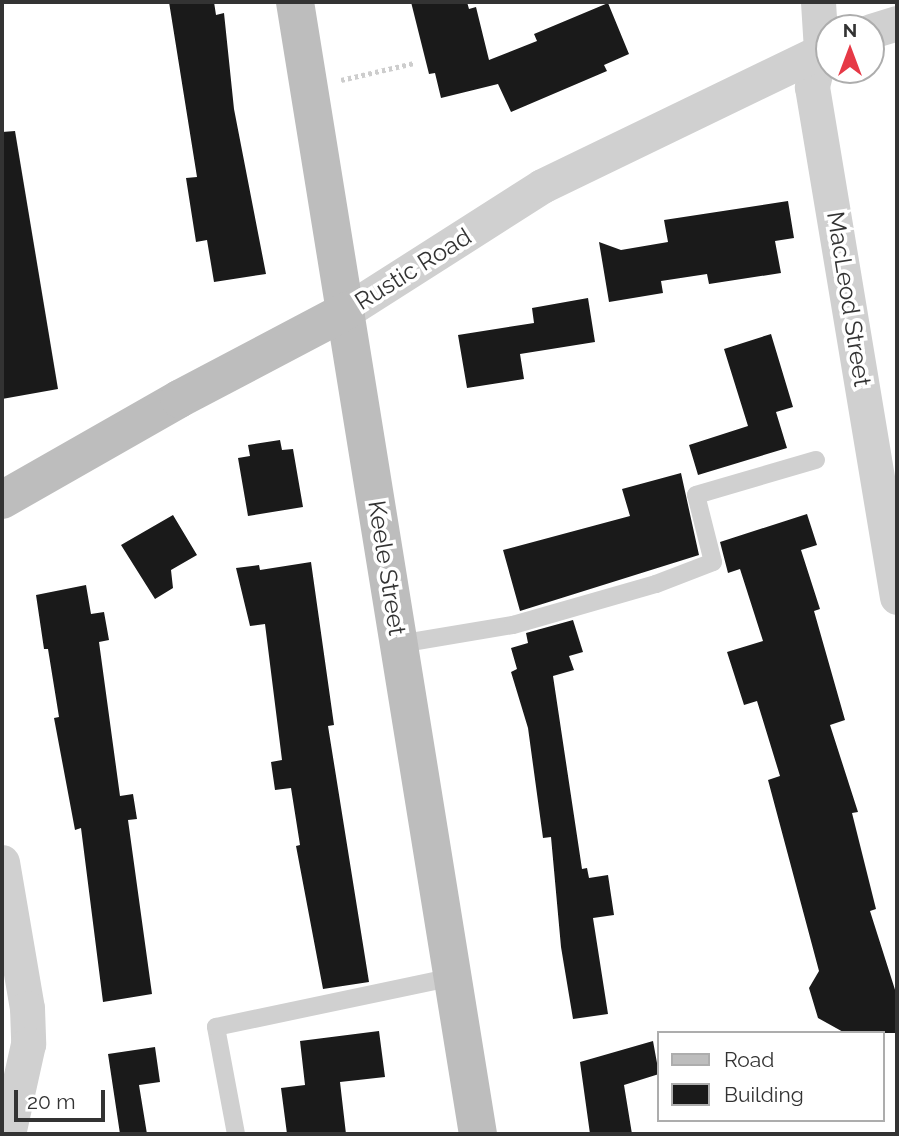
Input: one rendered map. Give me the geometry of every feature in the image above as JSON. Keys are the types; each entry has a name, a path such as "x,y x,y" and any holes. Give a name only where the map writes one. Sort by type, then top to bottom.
{"main road":[{"name":"Keele Street","path":"295,2 478,1134"},
{"name":"Rustic Road","path":"2,500 179,399 346,311"}],"street":[{"name":"Rustic Road","path":"346,311 542,186 815,53"},
{"name":"MacLeod Street","path":"815,78 812,87 897,597"},
{"path":"2,862 27,1008 28,1044 8,1134"}],"lane":[{"path":"400,644 513,625 656,584 713,562 696,495 816,460"},
{"path":"236,1134 216,1027 453,977"}],"path":[{"path":"310,88 414,64"}],"building":[{"path":"169,2 214,2 216,15 224,13 234,109 266,274 214,282 207,240 196,242 186,178 197,177"},
{"path":"411,2 467,2 469,9 476,7 489,60 537,41 534,34 608,3 629,54 604,65 607,71 511,112 498,84 441,98 435,73 429,74"},
{"path":"15,131 58,389 2,399 2,132"},
{"path":"788,201 794,238 775,241 781,273 709,284 707,274 661,281 663,293 609,302 599,242 621,250 668,242 664,220"},
{"path":"588,298 595,342 520,354 524,379 467,388 458,335 534,323 532,308"},
{"path":"771,334 793,407 776,412 787,448 698,475 689,445 748,426 724,349"},
{"path":"280,440 282,450 293,449 303,507 248,516 238,458 250,456 248,445"},
{"path":"681,473 699,555 520,611 503,550 630,516 622,489"},
{"path":"807,514 817,545 801,550 820,609 814,611 845,720 830,725 858,812 852,813 876,909 870,911 897,996 897,1033 841,1031 818,1018 809,988 819,971 768,780 780,776 757,701 744,705 727,652 763,641 740,569 728,573 720,542"},
{"path":"173,515 197,555 171,570 173,588 155,599 121,545"},
{"path":"311,562 334,725 328,726 369,982 323,989 296,846 300,845 291,788 275,790 271,762 282,760 265,624 250,626 236,568 259,565 260,570"},
{"path":"86,585 91,614 104,612 109,640 99,642 120,796 133,794 137,819 128,820 152,994 103,1002 81,828 75,830 54,718 59,717 48,649 44,649 36,595"},
{"path":"573,620 583,652 569,656 574,670 553,676 582,869 587,868 589,878 608,875 614,915 593,918 608,1014 573,1019 561,947 551,837 543,838 528,728 511,672 517,669 511,648 528,643 526,633"},
{"path":"379,1031 385,1077 340,1082 346,1134 287,1134 281,1088 305,1085 300,1041"},
{"path":"653,1041 657,1075 624,1085 632,1134 590,1134 580,1062"},
{"path":"155,1047 160,1082 139,1085 147,1134 120,1134 108,1054"}]}
